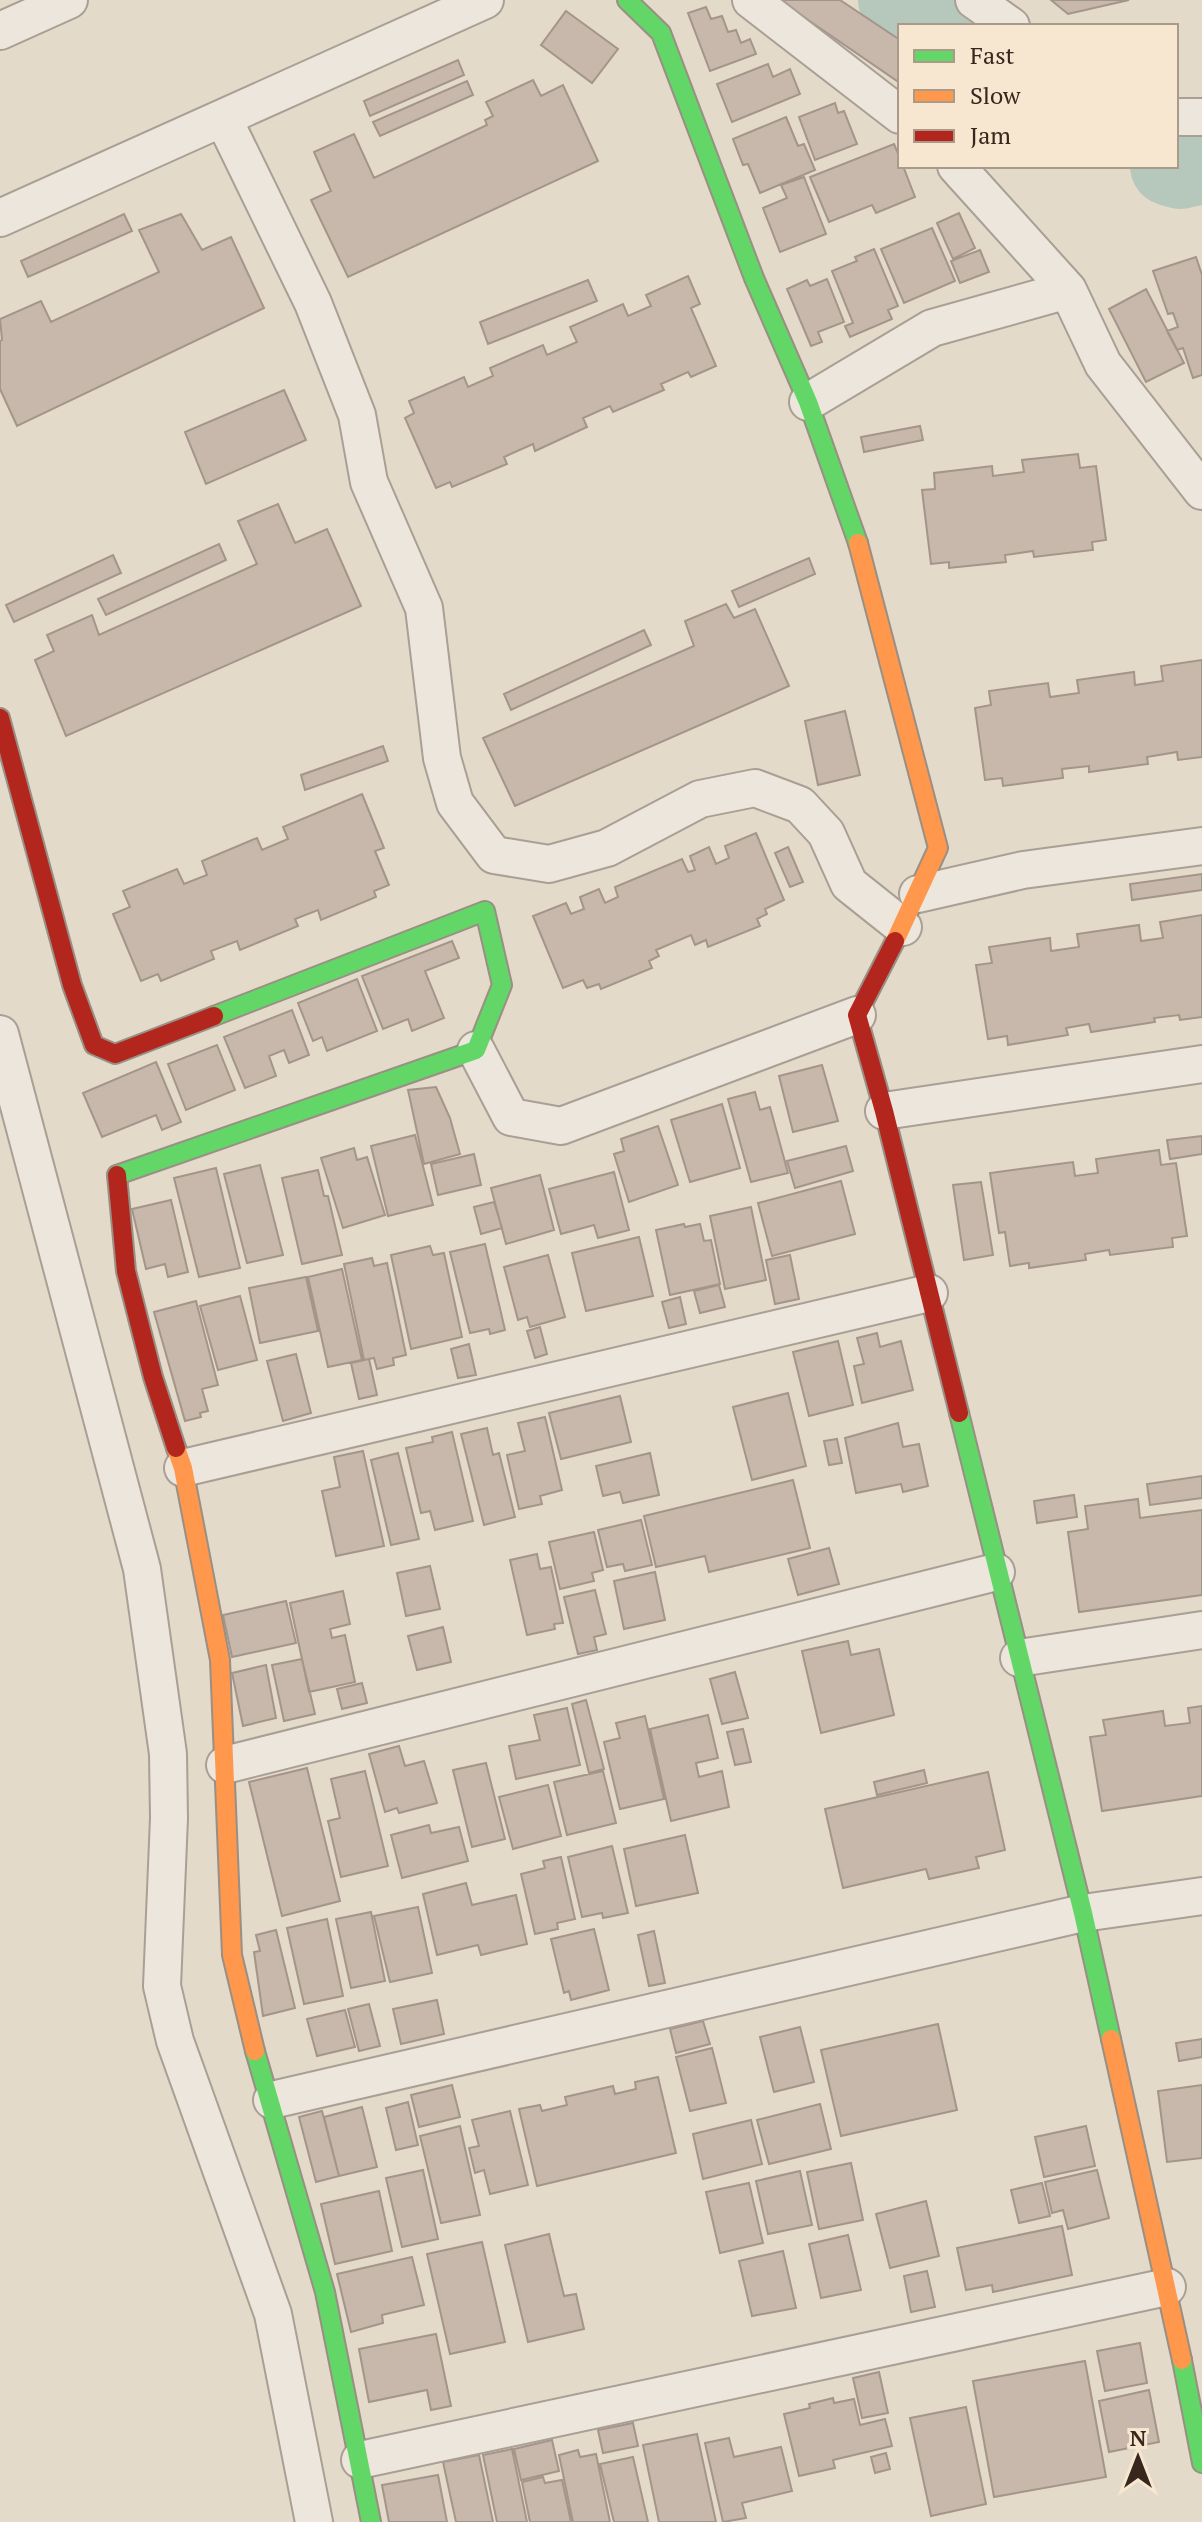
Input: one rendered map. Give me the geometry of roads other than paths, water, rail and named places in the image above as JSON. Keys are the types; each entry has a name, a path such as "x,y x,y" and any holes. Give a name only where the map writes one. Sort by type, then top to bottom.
{"street":[{"path":"0,31 69,0"},
{"path":"0,218 485,0"},
{"path":"476,1050 511,1117 561,1126 857,1015 903,927 938,848 860,549 808,402 754,278 661,33 627,0"},
{"path":"751,0 898,113"},
{"path":"974,0 1008,24"},
{"path":"1178,117 1202,117"},
{"path":"223,118 313,303 357,415 369,482 424,608 442,758 455,803 494,855 549,864 607,848 700,799 755,788 800,805 826,833 849,884 903,927"},
{"path":"958,168 1068,290 1103,364 1202,491"},
{"path":"808,402 932,328 1068,290"},
{"path":"0,718 72,985 94,1045 115,1054 485,911 502,985 476,1050 117,1174 126,1271 153,1377 183,1468 220,1660 232,1955 247,2023 272,2100 325,2292 371,2522"},
{"path":"918,894 1023,870 1202,846"},
{"path":"857,1015 884,1111 1083,1913 1167,2287 1202,2463"},
{"path":"0,1034 142,1569 168,1754 169,1818 162,1986 175,2041 273,2314 314,2522"},
{"path":"884,1111 1202,1064"},
{"path":"183,1468 929,1293"},
{"path":"225,1765 996,1572"},
{"path":"1019,1658 1202,1630"},
{"path":"272,2100 1083,1913 1202,1896"},
{"path":"360,2460 1167,2287"}],"waterway":[{"path":"898,0 935,24"},
{"path":"1177,168 1202,164"}]}
